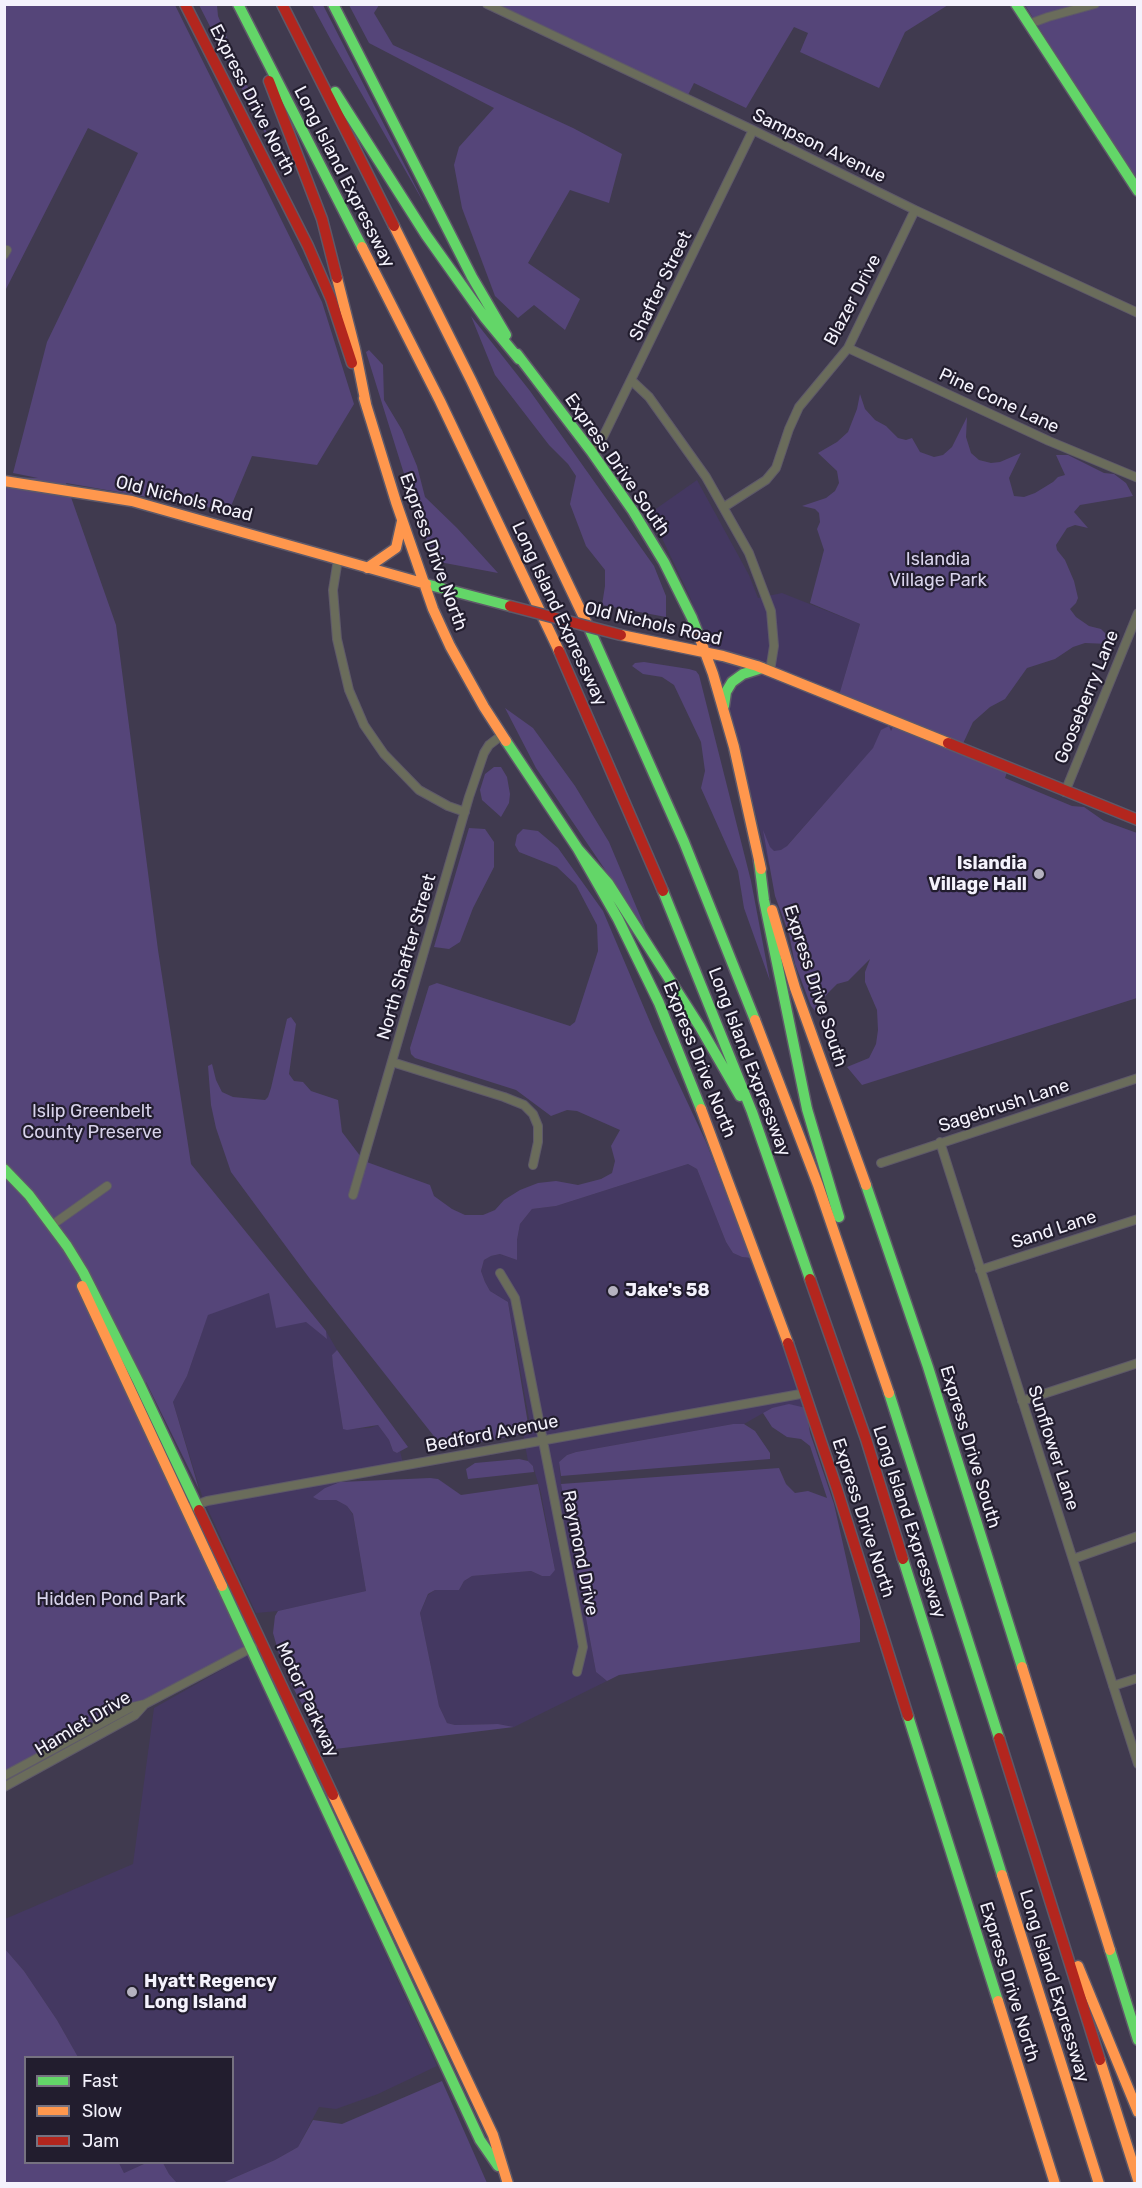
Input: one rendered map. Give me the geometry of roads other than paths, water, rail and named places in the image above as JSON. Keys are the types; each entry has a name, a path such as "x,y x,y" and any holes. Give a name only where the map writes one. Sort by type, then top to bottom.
{"main road":[{"name":"Express Drive North","path":"185,4 320,272 341,328 402,520 424,583 450,646 502,735 578,849 633,946 659,1003 736,1195 806,1393 1055,2184"},
{"name":"Long Island Expressway","path":"238,4 458,437 554,638 651,862 752,1112 866,1439 1099,2184"},
{"name":"Long Island Expressway","path":"282,4 512,463 635,728 684,842 752,1013 842,1254 917,1477 1137,2180"},
{"name":"Express Drive South","path":"333,4 472,277 519,359 591,451 627,502 660,554 692,618 706,653 724,709 759,861 795,988 880,1224 927,1367 1137,2040"},
{"path":"1016,4 1137,191"},
{"path":"250,29 318,207 355,349 366,404"},
{"path":"304,49 426,235 485,318 519,359"},
{"name":"Old Nichols Road","path":"4,481 132,501 228,526 367,568 621,635 706,653 766,670 1137,820"},
{"path":"367,568 396,549 402,520"},
{"path":"724,709 726,692 732,682 743,674 766,670"},
{"path":"578,849 608,883 700,1027 731,1083 752,1112"},
{"path":"759,861 766,911 805,1099 825,1176 840,1219 842,1254"},
{"name":"Motor Parkway","path":"4,1169 29,1195 67,1246 83,1272 126,1356 263,1643 492,2135 506,2179"},
{"name":"Motor Parkway","path":"67,1246 77,1275 185,1509 480,2140 506,2179"},
{"path":"1065,1945 1082,1971 1137,2112"}],"street":[{"name":"Sampson Avenue","path":"487,4 753,130 915,210 1137,313"},
{"path":"1029,24 1048,16 1095,4"},
{"name":"Shafter Street","path":"591,451 603,437 753,130"},
{"name":"Blazer Drive","path":"724,507 772,474 799,407 848,348 915,210"},
{"name":"Pine Cone Lane","path":"848,348 1049,441 1137,477"},
{"path":"631,380 649,396 706,477 749,553 768,602 774,633 766,670"},
{"path":"338,559 333,590 337,639 347,682 364,724 384,754 419,790 448,806 465,812"},
{"name":"Gooseberry Lane","path":"1065,792 1137,613"},
{"name":"North Shafter Street","path":"353,1195 484,753 489,745 502,735"},
{"path":"392,1062 524,1105 533,1114 538,1126 538,1142 533,1165"},
{"name":"Sagebrush Lane","path":"881,1163 1137,1078"},
{"name":"Sunflower Lane","path":"940,1143 1137,1764"},
{"path":"52,1225 107,1186"},
{"name":"Sand Lane","path":"980,1270 1137,1219"},
{"name":"Raymond Drive","path":"500,1273 515,1298 543,1439 583,1647 577,1672"},
{"path":"1022,1401 1137,1363"},
{"name":"Bedford Avenue","path":"185,1509 197,1504 543,1439 806,1393"},
{"path":"1073,1559 1137,1536"},
{"name":"Hamlet Drive","path":"4,1776 132,1707 145,1704 263,1643"},
{"path":"1113,1686 1137,1678"},
{"name":"Hamlet Drive","path":"4,1787 135,1715 145,1704"}],"place":[{"name":"Islandia Village Hall","path":"1039,874"},
{"name":"Jake's 58","path":"613,1291"},
{"name":"Hyatt Regency Long Island","path":"132,1992"}],"park label":[{"name":"Islandia Village Park","path":"938,570"},
{"name":"Islip Greenbelt County Preserve","path":"92,1122"},
{"name":"Hidden Pond Park","path":"111,1600"}]}
